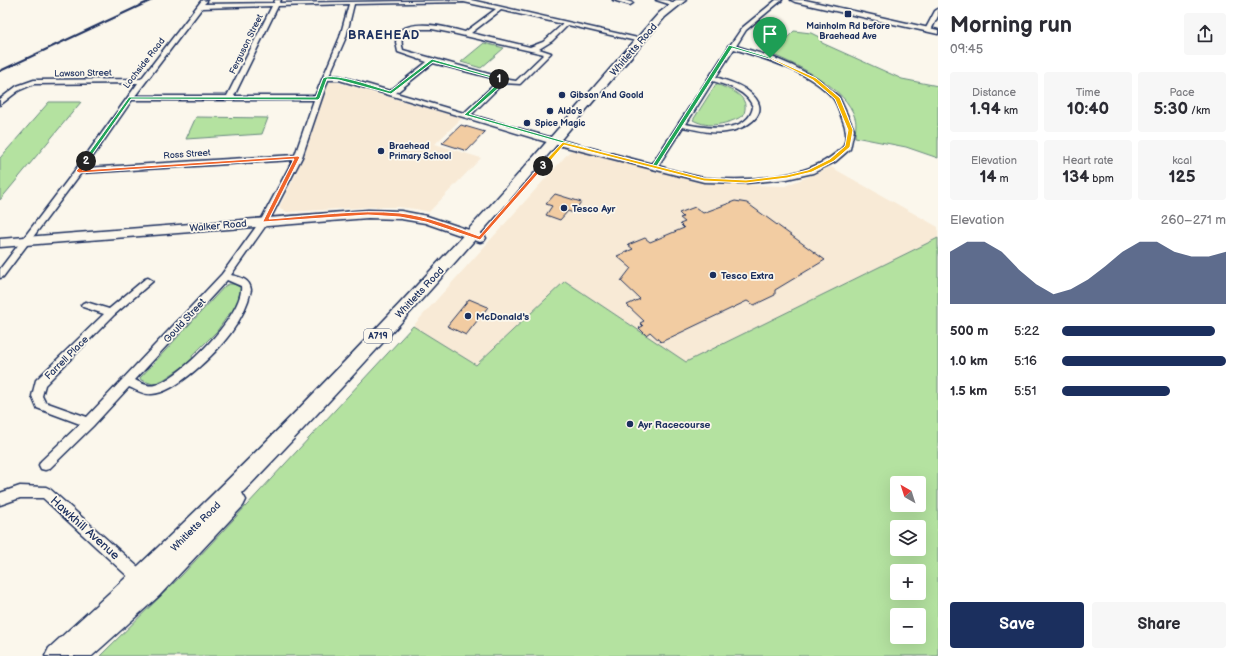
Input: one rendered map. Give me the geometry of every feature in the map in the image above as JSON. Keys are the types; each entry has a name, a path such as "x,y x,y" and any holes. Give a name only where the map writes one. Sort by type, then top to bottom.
{"main road":[{"name":"Whitletts Road","path":"558,142 640,40 662,15 682,1"},
{"name":"Whitletts Road","path":"75,656 162,577 268,467 476,236 682,1"},
{"name":"Whitletts Road","path":"57,656 141,579 294,427 476,236"}],"street":[{"path":"203,3 352,3 365,1 464,0 640,40"},
{"path":"616,0 630,3"},
{"path":"659,0 682,1"},
{"path":"653,168 744,28 778,0"},
{"path":"795,0 938,32"},
{"name":"Ferguson Street","path":"230,97 277,2"},
{"name":"Lochside Road","path":"0,275 79,171 130,98 203,3"},
{"name":"Gould Street","path":"46,465 128,382 225,276 265,221 298,157 325,78 342,40 352,3"},
{"path":"466,34 499,9"},
{"path":"928,30 938,10"},
{"path":"534,49 542,46 566,24"},
{"path":"432,27 466,34 534,49 548,53 518,83 501,81 494,77 432,61 400,51 398,46 401,33 409,28 432,27"},
{"path":"325,78 339,78 558,142 653,168 704,180 746,181 787,177 810,171 832,160 847,147 850,130 837,98 814,79 791,67 770,58 731,46"},
{"path":"391,93 432,61"},
{"path":"682,125 704,130 725,130 738,127 749,122 756,114 757,106 747,93 730,84 711,78"},
{"name":"Lawson Street","path":"0,103 13,90 23,84 34,82 143,81"},
{"path":"466,115 499,85 501,81"},
{"path":"130,98 318,98"},
{"name":"Ross Street","path":"79,171 298,157"},
{"name":"Walker Road","path":"0,243 368,214 400,215 427,220 476,236"},
{"path":"128,382 145,389 154,390 165,385 184,372 206,353 226,332 238,312 246,291 246,286 243,283 225,276"},
{"name":"Farrell Place","path":"89,423 41,405 37,396 40,383 111,313 148,281"},
{"path":"86,305 111,313"},
{"name":"Hawkhill Avenue","path":"0,499 20,492 46,493 141,579"}],"shaded area":[{"name":"Braehead Primary School","path":"334,81 462,118 435,144 481,158 429,212 398,207 287,212 279,208 297,172 328,83"},
{"path":"572,149 706,184 785,186 831,167 938,227 938,238 686,362 565,281 476,365 413,326"}],"green space":[{"path":"794,31 811,33 819,37 822,43 902,79 938,86 938,158 906,147 855,137 855,118 850,107 832,87 808,71 771,54"},
{"path":"484,43 504,48 481,68 461,62"},
{"path":"716,84 734,91 742,99 745,103 743,116 731,121 712,125 699,123 693,120"},
{"path":"49,102 81,102 0,200 0,158"},
{"path":"196,117 268,118 262,134 186,139"},
{"name":"Ayr Racecourse","path":"938,238 938,656 100,656 182,575 413,326 476,365 565,281 686,362"},
{"path":"234,284 243,289 234,311 229,314 217,331 192,356 193,360 163,380 153,384 141,380 140,378 225,286"}],"building":[{"path":"461,125 485,132 467,151 442,143"},
{"name":"Tesco Ayr","path":"555,194 581,202 573,213 568,211 560,220 546,215 552,206 546,204"},
{"name":"Tesco Extra","path":"735,201 747,203 825,260 775,290 775,295 754,305 747,301 661,342 650,332 646,335 639,328 643,326 640,323 644,321 627,305 640,299 621,281 631,268 617,256 633,249 628,245 645,238 650,242 684,228 680,224 685,222 680,218 683,217 679,213 695,207 703,213"},
{"name":"McDonald's","path":"469,299 488,307 466,335 447,326"}],"railway":[{"path":"0,71 152,0"}],"place":[{"name":"Mainholm Rd before Braehead Ave","path":"848,14"},
{"name":"Gibson And Goold","path":"562,95"},
{"name":"Aldo's","path":"550,111"},
{"name":"Spice Magic","path":"527,123"},
{"name":"Braehead Primary School","path":"381,151"},
{"name":"Tesco Ayr","path":"564,208"},
{"name":"Tesco Extra","path":"713,275"},
{"name":"McDonald's","path":"468,316"},
{"name":"Ayr Racecourse","path":"630,424"}],"district":[{"name":"BRAEHEAD","path":"384,35"}],"route":[{"path":"770,58 731,46 682,125 653,168 563,143 466,115 499,85 501,81 500,79 432,61 391,93 339,78 325,78 318,98 130,98 79,171 298,157 265,221 368,214 400,215 427,220 480,238 563,143 608,155 653,168 704,180 746,181 787,177 810,171 832,160 847,147 850,130 837,98 814,79 770,58"}]}
